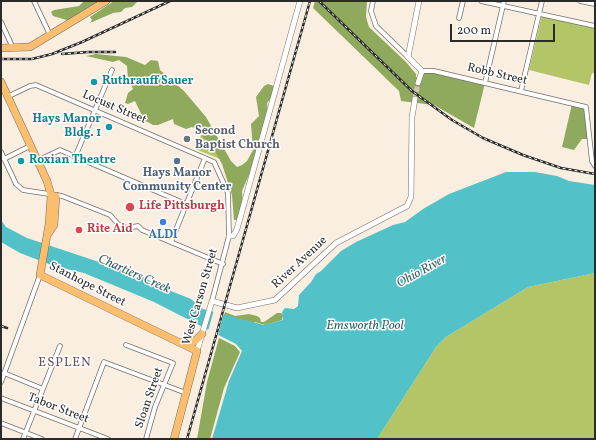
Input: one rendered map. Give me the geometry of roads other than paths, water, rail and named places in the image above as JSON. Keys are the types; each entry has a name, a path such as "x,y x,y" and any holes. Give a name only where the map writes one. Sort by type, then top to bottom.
{"main road":[{"path":"1,48 30,47 106,1"},
{"path":"2,86 54,195"},
{"name":"Stanhope Street","path":"54,195 40,275 197,351"},
{"path":"173,340 190,343 198,340 203,333"},
{"path":"173,340 188,352 193,367"},
{"name":"West Carson Street","path":"174,439 197,351"}],"street":[{"path":"34,1 50,36"},
{"path":"229,236 233,236 237,229 300,1"},
{"path":"373,1 371,11 376,26 422,71 418,83"},
{"path":"408,57 420,1"},
{"path":"459,18 463,1"},
{"path":"481,1 503,3 595,26"},
{"path":"521,91 542,1"},
{"path":"580,1 595,4"},
{"path":"485,83 503,3"},
{"path":"1,22 13,48"},
{"path":"75,157 112,70"},
{"name":"Robb Street","path":"422,71 434,71 586,107 592,161 595,166"},
{"name":"Locust Street","path":"7,96 33,85 214,162"},
{"name":"River Avenue","path":"212,301 237,308 275,300 336,243 407,206 411,196 412,117 415,99"},
{"path":"4,159 30,146"},
{"path":"37,161 60,150 186,204"},
{"path":"1,152 21,189 54,195 110,215 118,224 127,228 138,226 222,264"},
{"path":"171,242 205,158"},
{"name":"West Carson Street","path":"197,351 210,310 229,236 228,193 214,162"},
{"path":"1,382 40,275"},
{"name":"Sloan Street","path":"126,345 173,363 155,407 146,439"},
{"path":"23,439 60,346"},
{"path":"74,439 104,362 186,393"},
{"path":"4,373 43,389"},
{"name":"Tabor Street","path":"1,398 108,439"},
{"path":"1,423 42,439"}],"water":[{"name":"Emsworth Pool","path":"506,172 535,172 557,176 569,181 595,185 595,273 528,287 446,337 436,347 377,439 212,439 229,381 242,351 236,344 154,302 84,273 54,266 20,253 1,242 1,220 6,227 27,238 144,277 156,285 191,299 203,309 264,325 283,320 282,312 285,308 294,309 298,306 299,295 316,274 341,251 356,242 393,225 405,222 423,209 449,194"}],"tunnel":[{"path":"415,99 418,83"}],"railway":[{"path":"1,59 32,59 52,54 82,42 170,1"},
{"path":"187,439 310,1"},
{"path":"319,1 412,91 452,120 483,138 523,155 561,168 595,174"},
{"path":"62,54 115,52"},
{"path":"1,326 7,328"}],"place":[{"name":"Ruthrauff Sauer","path":"94,82"},
{"name":"Hays Manor Bldg. 1","path":"109,127"},
{"name":"Second Baptist Church","path":"187,139"},
{"name":"Roxian Theatre","path":"21,161"},
{"name":"Hays Manor Community Center","path":"177,161"},
{"name":"Life Pittsburgh","path":"130,207"},
{"name":"ALDI","path":"163,222"},
{"name":"Rite Aid","path":"79,230"}],"district":[{"name":"ESPLEN","path":"65,364"}],"water label":[{"name":"Ohio River","path":"422,272"},
{"name":"Chartiers Creek","path":"134,275"}]}
